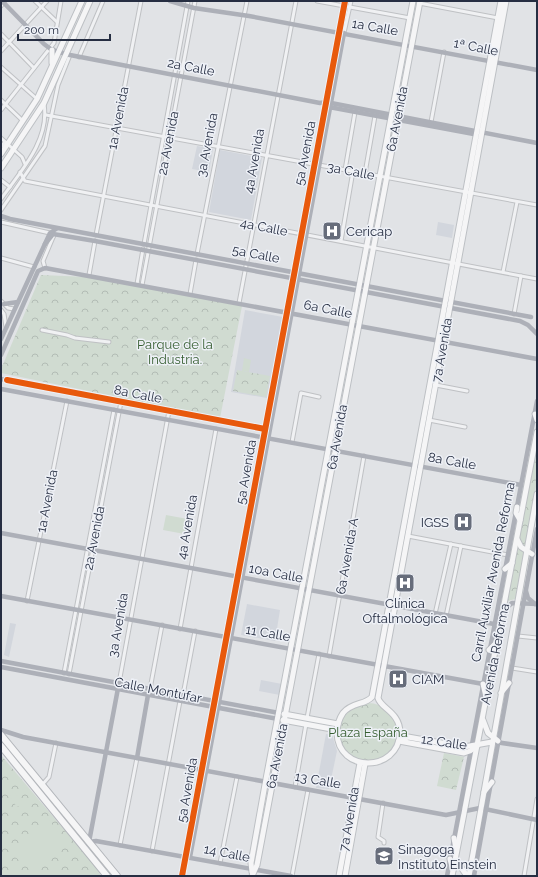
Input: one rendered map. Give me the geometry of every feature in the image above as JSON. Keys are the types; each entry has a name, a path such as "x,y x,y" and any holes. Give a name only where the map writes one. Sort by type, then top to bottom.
{"highway":[{"path":"1,735 117,876"},
{"path":"1,746 103,873 107,876"}],"main road":[{"path":"1,154 6,143 23,122 36,99 82,1"},
{"path":"1,168 44,103 68,55 90,1"},
{"name":"6a Avenida","path":"355,325 365,289 373,248 384,177 391,117 413,1"},
{"name":"7a Avenida","path":"493,61 501,1"},
{"name":"7a Avenida","path":"399,741 399,727 396,719 391,711 379,702 378,698 436,385 452,262 481,133 493,61 506,1"},
{"name":"6a Avenida","path":"253,872 257,864 309,590 332,450 355,325 359,288 367,246 397,119 420,2"},
{"path":"51,49 52,66"},
{"name":"7a Avenida","path":"447,304 458,264 468,192"},
{"name":"7a Avenida","path":"337,727 344,713 350,707 372,697 415,466 441,342"},
{"path":"534,414 537,420"},
{"path":"530,440 537,435"},
{"name":"Avenida Reforma","path":"453,874 453,860 457,852 537,435"},
{"name":"6a Avenida","path":"253,872 266,782 302,589 332,450"},
{"name":"Avenida Reforma","path":"468,876 501,694 532,553 530,536 537,494"},
{"path":"517,507 516,513 520,520"},
{"path":"532,523 537,519"},
{"path":"517,536 523,540 530,536"},
{"path":"517,536 520,545 532,553"},
{"path":"505,569 512,563"},
{"path":"490,650 497,642"},
{"path":"501,694 509,683"},
{"path":"483,684 487,698"},
{"name":"Calle Montúfar","path":"279,716 337,727"},
{"path":"483,719 492,740 498,741"},
{"path":"337,727 340,745 344,752 362,764 373,764 388,757 399,741"},
{"name":"12 Calle","path":"399,741 464,753 492,740"},
{"path":"471,749 475,757"},
{"name":"7a Avenida","path":"345,876 362,764"},
{"path":"483,792 492,782"},
{"name":"7a Avenida","path":"339,876 356,798"},
{"path":"454,838 457,852"},
{"path":"453,860 468,876"}],"street":[{"path":"36,1 57,22"},
{"path":"1,51 47,1"},
{"path":"1,110 51,49 56,38 61,1"},
{"path":"79,57 103,1"},
{"name":"1a Avenida","path":"96,235 141,1"},
{"name":"1a Calle","path":"170,1 188,3 194,8 291,23 411,46"},
{"name":"2a Avenida","path":"139,284 156,206 195,1"},
{"name":"3a Avenida","path":"190,294 247,1"},
{"name":"4a Avenida","path":"239,303 277,94 296,1"},
{"path":"317,1 410,18"},
{"name":"5a Avenida","path":"229,638 243,578 269,438 296,276 301,234 345,1"},
{"name":"5a Avenida","path":"296,276 307,235 351,1"},
{"path":"420,2 498,18"},
{"path":"3,3 51,49"},
{"name":"2a Avenida","path":"146,247 151,205 188,3"},
{"path":"1,34 34,68"},
{"name":"1ª Calle","path":"411,46 537,70"},
{"name":"2a Calle","path":"51,49 68,55 277,94 397,119 537,143"},
{"path":"431,122 444,52"},
{"path":"1,210 45,146 61,73 68,55"},
{"path":"1,67 36,99"},
{"path":"1,100 23,122"},
{"path":"1,199 40,141 46,115 44,103"},
{"name":"2a Calle","path":"331,105 355,112 375,116 391,117"},
{"path":"345,170 355,112"},
{"name":"3a Calle","path":"46,115 537,205"},
{"path":"365,173 375,116"},
{"name":"2a Calle","path":"397,119 431,122 481,133"},
{"path":"1,138 22,157 25,164"},
{"path":"1,147 6,143"},
{"path":"318,147 323,148"},
{"path":"341,241 353,171"},
{"path":"20,172 23,179"},
{"name":"4a Calle","path":"23,179 103,196 537,279"},
{"path":"1,180 10,187"},
{"path":"504,272 517,202"},
{"name":"5a Calle","path":"1,216 96,235 146,247 296,276 447,304 531,317"},
{"name":"5a Calle","path":"1,222 53,235 146,247"},
{"path":"1,355 38,271 45,268 43,261 53,235 52,230 60,228"},
{"path":"1,339 45,244 53,235"},
{"path":"89,275 95,241"},
{"path":"1,258 34,267"},
{"name":"6a Calle","path":"45,268 139,284 537,359"},
{"path":"514,314 520,276"},
{"path":"3,303 18,302"},
{"path":"3,303 8,308 19,309 20,312"},
{"name":"5a Calle","path":"447,304 520,321 528,325 537,334"},
{"path":"1,310 4,314 6,327"},
{"name":"5a Avenida","path":"182,876 188,857 207,771 249,513 263,437 290,313"},
{"path":"520,321 537,314"},
{"path":"42,330 68,335 75,338 109,342"},
{"name":"8a Calle","path":"1,379 270,430"},
{"path":"436,385 467,391"},
{"name":"8a Calle","path":"1,389 521,485"},
{"path":"292,442 301,393 319,397"},
{"name":"1a Avenida","path":"27,601 67,401"},
{"name":"Carril Auxiliar Avenida Reforma","path":"447,876 453,860 454,838 458,813 537,401"},
{"name":"2a Avenida","path":"67,673 116,410 121,402"},
{"name":"3a Avenida","path":"89,842 169,411"},
{"path":"430,420 465,427"},
{"name":"4a Avenida","path":"180,629 216,429"},
{"name":"6a Avenida A","path":"329,656 364,456"},
{"path":"249,513 255,514"},
{"path":"474,876 518,636 521,602 526,590 537,529"},
{"name":"10a Calle","path":"1,532 494,624"},
{"path":"408,536 508,555"},
{"path":"435,614 451,544"},
{"path":"446,616 461,546"},
{"path":"526,590 528,598 536,604"},
{"name":"11 Calle","path":"1,596 483,684"},
{"path":"494,624 503,611 512,603 521,602 536,604"},
{"path":"150,689 162,625"},
{"path":"183,695 195,631"},
{"path":"518,636 537,638"},
{"path":"294,787 319,654"},
{"name":"Calle Montúfar","path":"1,661 183,695 217,704 279,716"},
{"name":"Calle Montúfar","path":"1,667 180,701 217,704"},
{"path":"512,668 537,672"},
{"path":"120,845 148,694"},
{"path":"152,851 180,701"},
{"name":"5a Avenida","path":"188,857 201,770 217,704"},
{"name":"13 Calle","path":"1,730 23,737 446,815 480,808 535,819"},
{"path":"8,743 10,738 23,737"},
{"path":"498,741 537,748"},
{"path":"42,785 49,777 56,743"},
{"path":"220,863 237,776"},
{"path":"291,876 308,790"},
{"path":"524,876 535,819 537,799"},
{"path":"383,803 378,837 384,841 384,843"},
{"name":"14 Calle","path":"89,842 96,841 188,857 220,863 253,872 291,876"}],"shaded area":[{"path":"197,146 213,149 209,172 192,169"},
{"path":"220,150 262,158 251,220 209,212"},
{"path":"438,222 454,225 452,238 436,235"},
{"path":"245,310 283,317 267,398 231,392"},
{"path":"247,604 280,610 275,641 241,635"},
{"path":"10,623 16,624 9,657 4,655"},
{"path":"261,680 282,684 280,695 259,691"},
{"path":"326,734 332,735 337,751 329,789 316,788"}],"green space":[{"name":"Parque de la Industria.","path":"41,275 88,277 242,306 220,418 1,373 1,369"},
{"path":"244,358 251,360 249,372 242,371"},
{"path":"237,370 270,376 266,397 233,391"},
{"path":"537,421 537,481 517,595 515,599 508,601 501,611"},
{"path":"166,515 193,520 190,535 163,530"},
{"name":"Plaza España","path":"368,703 384,708 392,716 397,732 392,748 384,756 368,761 352,756 344,748 339,732 344,716 352,708"},
{"path":"444,753 464,757 456,790 437,786"},
{"path":"1,755 95,866 101,876 1,876"},
{"path":"14,792 23,802 17,807 9,796"},
{"path":"49,820 65,842 34,872 10,853"}],"cycle path":[{"path":"182,876 345,1"},
{"path":"7,380 265,429"}],"place":[{"name":"Cericap","path":"332,231"},
{"name":"IGSS","path":"463,522"},
{"name":"Clínica Oftalmológica","path":"405,583"},
{"name":"CIAM","path":"398,679"},
{"name":"Sinagoga Instituto Einstein","path":"384,856"}]}
